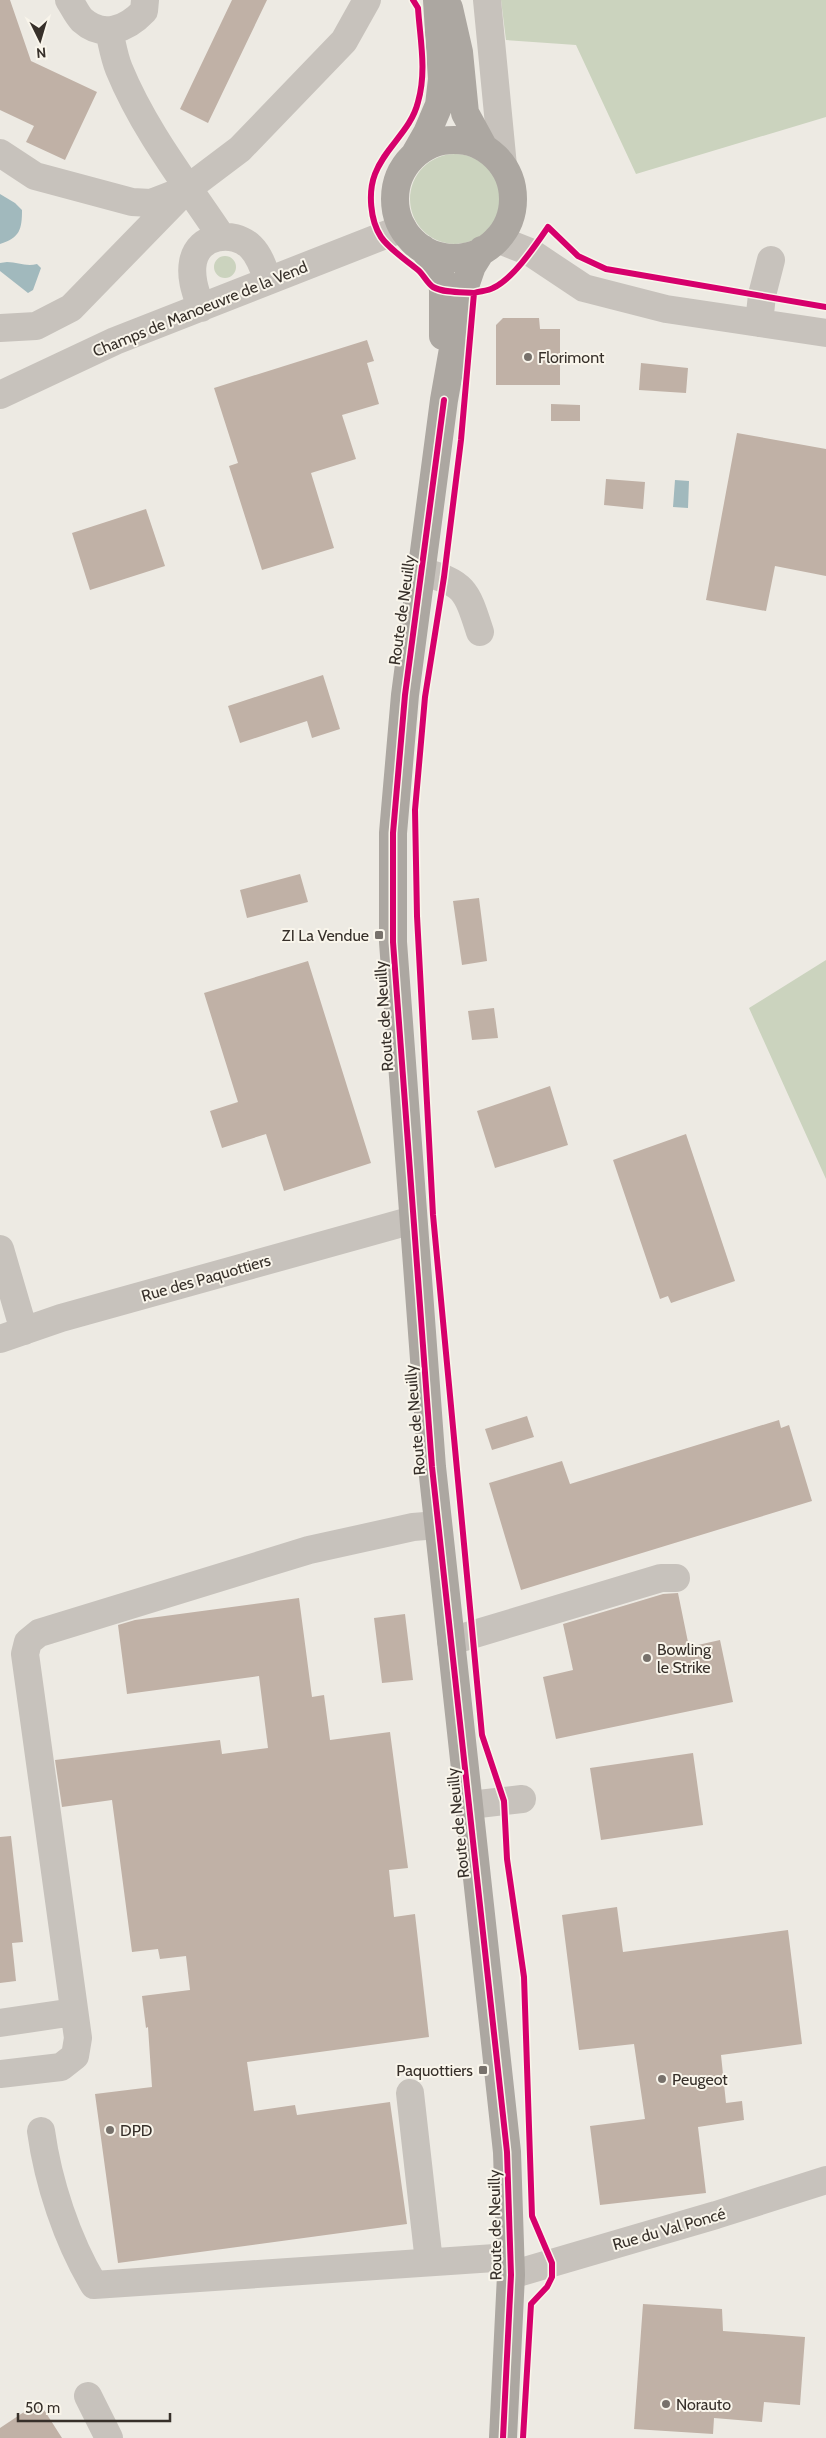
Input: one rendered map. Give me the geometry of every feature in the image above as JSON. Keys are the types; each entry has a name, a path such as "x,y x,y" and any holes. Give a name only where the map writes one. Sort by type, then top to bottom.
{"main road":[{"path":"437,0 442,79 439,105 428,133 415,154 404,166 397,181 396,205 403,228 411,240 423,249 440,270 443,290 444,400"},
{"path":"423,249 442,256 456,257 489,245 507,224 512,206 512,187 465,113 459,52 448,0"},
{"path":"415,154 431,144 449,140 467,141 493,157"},
{"name":"Route de Neuilly","path":"489,245 472,266 463,292 444,400 404,696 393,833 393,942 438,1526 507,2152 510,2266 503,2438"}],"street":[{"path":"69,0 81,19 93,28 110,31 132,24 144,11 145,0"},
{"path":"0,328 36,326 71,308 187,189 240,149 344,41 367,0"},
{"path":"487,0 493,157"},
{"path":"110,31 118,67 139,113 187,189 221,236"},
{"path":"0,153 35,176 132,202 151,203 187,189"},
{"name":"Champs de Manoeuvre de la Vend","path":"0,395 115,341 403,228"},
{"path":"202,308 192,277 193,260 200,247 209,239 221,236 243,240 259,257 268,281"},
{"path":"489,245 530,252 584,288 666,309 826,333"},
{"path":"759,323 762,295 771,260"},
{"path":"422,572 444,577 460,587 470,602 480,632"},
{"name":"Rue des Paquottiers","path":"12,1335 61,1318 413,1220"},
{"path":"0,1249 12,1335"},
{"path":"0,2074 61,2067 75,2056 78,2038 25,1654 28,1642 39,1633 309,1550 413,1527 438,1526"},
{"path":"451,1640 661,1578 676,1578"},
{"path":"470,1805 522,1799"},
{"path":"0,2023 74,2012"},
{"path":"410,2093 429,2262"},
{"name":"Rue du Val Poncé","path":"41,2131 46,2167 82,2264 94,2285 429,2262 510,2266 716,2215 826,2180"},
{"path":"88,2396 109,2438"}],"green space":[{"path":"501,0 826,0 826,117 636,174 576,45 506,40"},
{"path":"446,154 464,154 480,161 493,174 500,190 500,208 493,224 480,237 464,244 446,244 430,237 417,224 410,208 410,190 417,174 430,161"},
{"path":"225,256 233,259 236,267 233,275 225,278 217,275 214,267 217,259"},
{"path":"826,960 826,1179 749,1008"}],"water":[{"path":"0,194 15,203 22,210 20,228 16,236 0,244"},
{"path":"0,263 29,265 37,264 41,268 33,290 28,293 0,271"},
{"path":"675,480 689,481 688,508 673,507"}],"building":[{"path":"0,0 10,0 31,61 97,92 65,160 26,142 34,126 0,110"},
{"path":"232,0 267,0 208,123 180,109"},
{"name":"Florimont","path":"503,318 539,318 540,329 560,329 560,385 496,385 496,325"},
{"path":"367,340 374,361 367,363 379,404 342,415 356,459 311,473 334,548 262,570 229,466 238,463 214,388"},
{"path":"641,363 688,368 686,393 639,390"},
{"path":"551,404 580,405 580,421 551,421"},
{"path":"737,433 826,449 826,576 775,566 766,611 706,600"},
{"path":"606,479 645,482 643,509 604,505"},
{"path":"146,509 165,566 90,590 72,533"},
{"path":"323,675 340,729 312,738 307,721 240,743 228,706"},
{"path":"300,874 308,902 247,918 240,890"},
{"path":"479,898 487,961 462,965 453,901"},
{"path":"308,961 371,1163 284,1191 266,1134 222,1148 210,1111 238,1102 204,993"},
{"path":"494,1008 498,1038 472,1040 468,1011"},
{"path":"550,1086 568,1145 495,1168 477,1111"},
{"path":"686,1134 735,1281 671,1303 668,1296 660,1299 613,1160"},
{"path":"527,1416 534,1437 492,1450 485,1429"},
{"path":"779,1420 781,1428 789,1425 812,1501 521,1590 489,1483 562,1461 570,1484"},
{"name":"Bowling le Strike","path":"678,1593 689,1647 720,1640 733,1702 556,1739 543,1677 573,1670 563,1624 663,1594"},
{"path":"299,1598 312,1697 324,1695 330,1740 390,1732 408,1868 389,1870 394,1917 415,1914 429,2037 247,2062 254,2111 295,2105 297,2115 390,2102 407,2224 118,2263 95,2094 152,2087 148,2027 146,2028 142,1996 190,1990 186,1956 160,1959 158,1949 132,1952 112,1800 62,1807 55,1760 220,1740 222,1754 268,1748 259,1676 127,1694 118,1625 135,1620"},
{"path":"405,1614 413,1680 382,1683 374,1618"},
{"path":"693,1753 703,1825 601,1840 590,1768"},
{"path":"11,1836 23,1942 12,1943 16,1981 0,1983 0,1837"},
{"path":"617,1907 623,1952 788,1930 802,2044 721,2055 726,2103 742,2101 744,2120 698,2127 706,2193 600,2205 590,2126 645,2119 634,2044 579,2050 562,1915"},
{"path":"643,2304 722,2309 723,2331 805,2337 800,2405 764,2402 762,2422 714,2418 713,2434 634,2429"},
{"path":"39,2402 62,2438 0,2438 0,2428"}],"cycle path":[{"path":"413,0 418,8 422,67 421,90 410,122 385,155 375,174 371,189 372,214 377,230 384,241 420,272 433,287 447,291 474,293"},
{"path":"523,2438 531,2304 547,2287 552,2277 552,2263 532,2216 524,1977 507,1859 504,1801 482,1735 433,1215 417,916 415,810 425,697 444,577 461,440 474,293 491,289 501,284 516,270 548,227 578,256 606,269 826,307"},
{"path":"444,400 405,695 393,833 393,942 432,1467 507,2152 511,2275 503,2438"}],"place":[{"name":"Florimont","path":"528,357"},
{"name":"ZI La Vendue","path":"379,935"},
{"name":"Bowling le Strike","path":"647,1658"},
{"name":"Paquottiers","path":"483,2070"},
{"name":"Peugeot","path":"662,2079"},
{"name":"DPD","path":"110,2130"},
{"name":"Norauto","path":"666,2404"}]}
